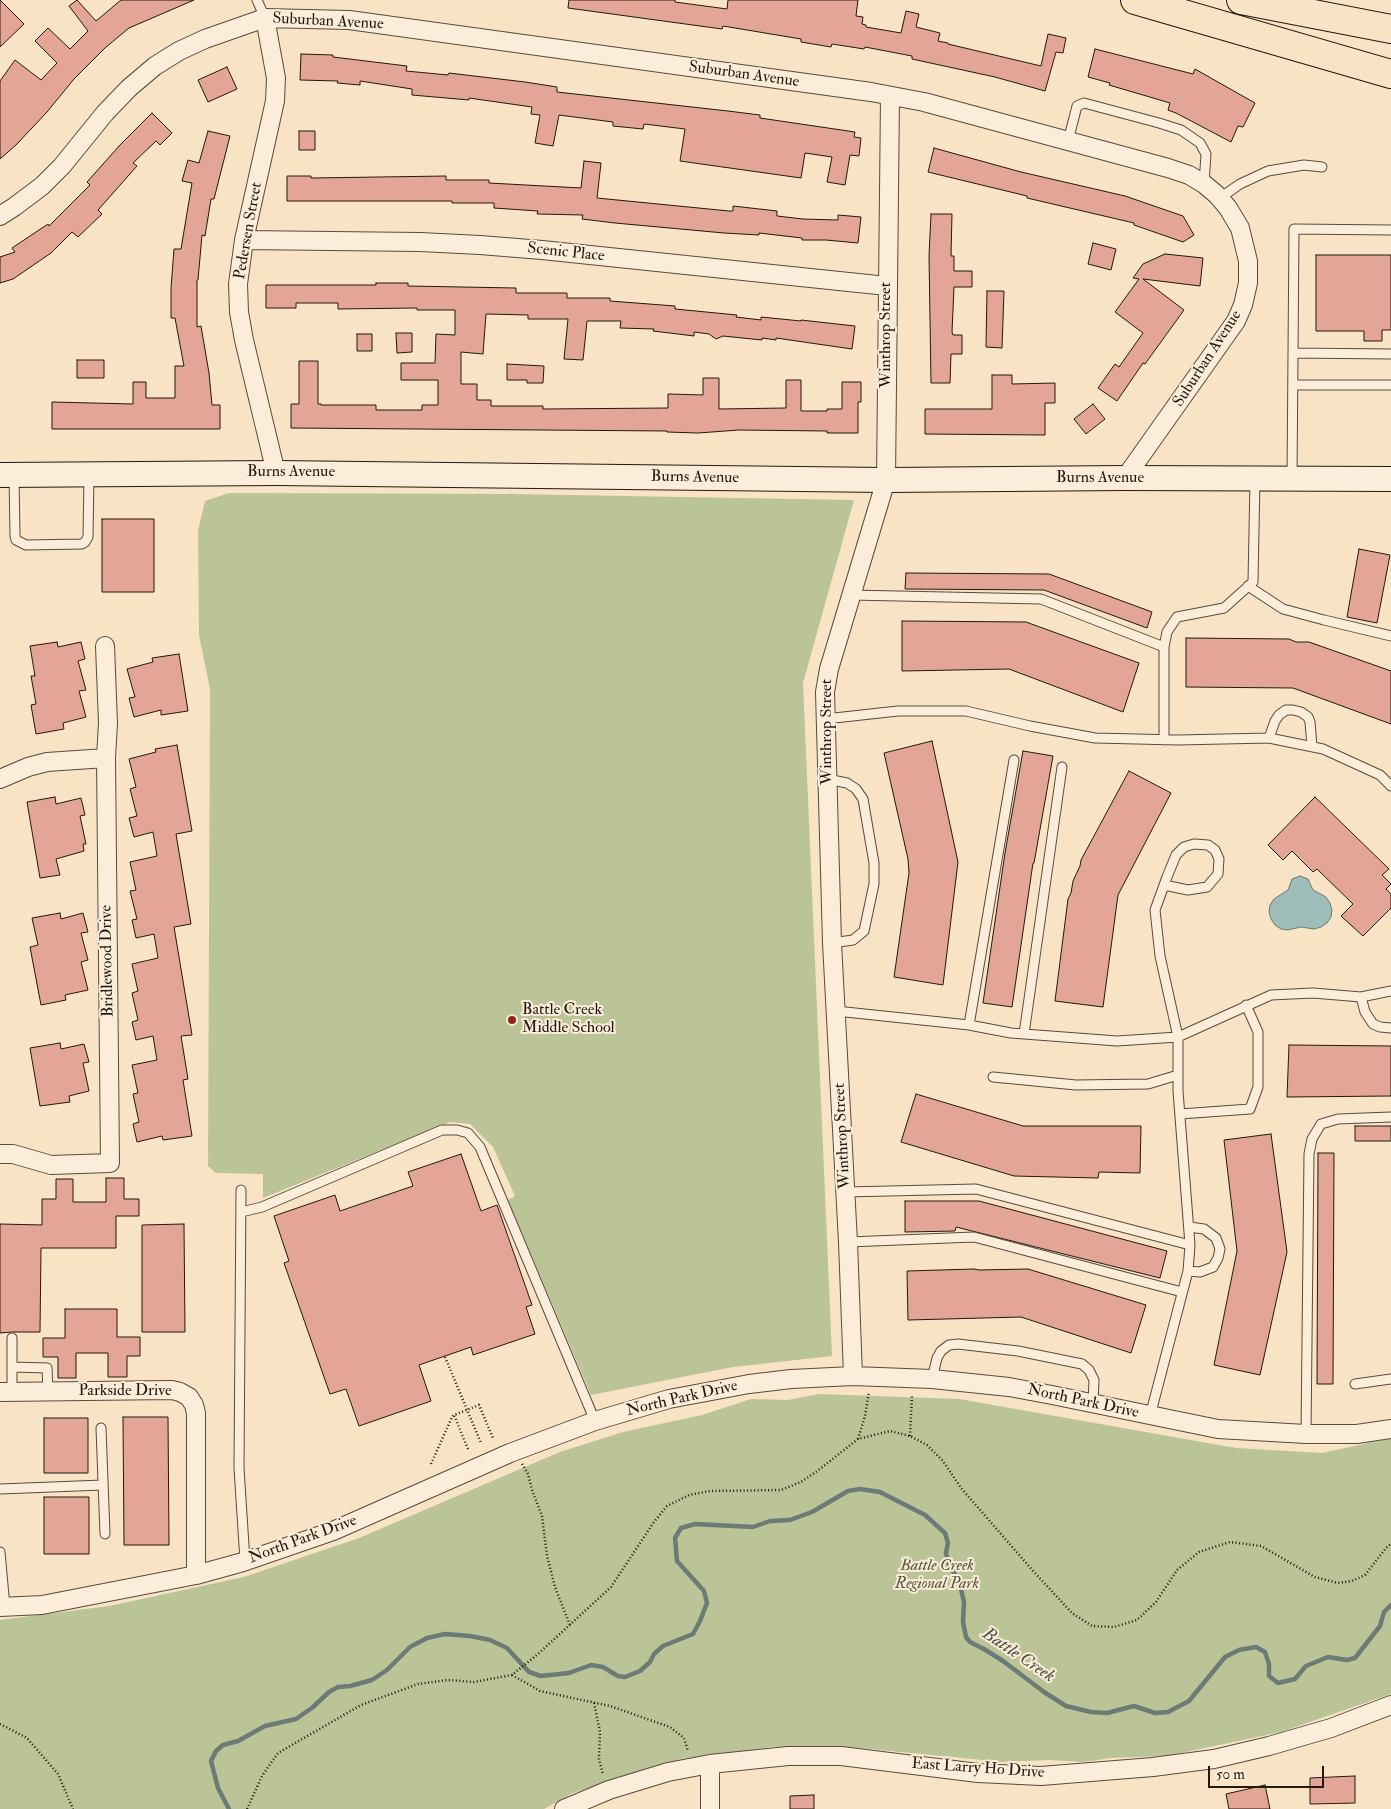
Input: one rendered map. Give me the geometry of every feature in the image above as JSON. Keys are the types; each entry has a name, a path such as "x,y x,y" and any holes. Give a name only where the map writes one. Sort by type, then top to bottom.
{"highway":[{"path":"1135,0 1391,74"},
{"path":"1241,0 1391,29"}],"street":[{"name":"Suburban Avenue","path":"0,216 42,186 62,166 128,88 155,66 179,51 205,39 265,18 349,20 924,102 1068,140 1189,175 1204,184 1220,198 1240,228 1248,260 1248,283 1243,306 1229,333 1125,478"},
{"name":"Pedersen Street","path":"265,18 276,78 275,101 244,240 238,284 239,312 244,340 276,473"},
{"name":"Winthrop Street","path":"853,1376 832,943 825,692 829,669 850,595 886,480 890,96"},
{"name":"Scenic Place","path":"244,240 420,242 480,245 887,286"},
{"name":"Burns Avenue","path":"7,475 276,473 886,480 1125,478 1391,479"},
{"name":"Bridlewood Drive","path":"0,1154 13,1154 51,1165 110,1163 106,758 108,722 105,646"},
{"path":"0,779 28,767 47,762 106,758"},
{"name":"North Park Drive","path":"3,1607 42,1605 196,1575 245,1561 332,1531 510,1453 595,1421 669,1399 725,1388 791,1379 853,1376 912,1378 1009,1387 1218,1429 1306,1434 1357,1434 1391,1429"},
{"name":"Parkside Drive","path":"6,1392 172,1390 189,1397 196,1413 196,1575"},
{"name":"East Larry Ho Drive","path":"564,1809 609,1790 668,1772 710,1764 788,1756 841,1756 978,1773 1041,1776 1096,1773 1214,1759 1269,1746 1331,1728 1391,1705"},
{"path":"710,1764 710,1809"}],"lane":[{"path":"257,0 265,18"},
{"path":"1068,140 1077,106 1084,103 1166,125 1181,130 1200,143 1206,154 1204,184"},
{"path":"1220,198 1240,184 1268,171 1304,165 1322,167"},
{"path":"1292,479 1294,229 1391,230"},
{"path":"1293,354 1391,354"},
{"path":"1293,385 1391,385"},
{"path":"7,475 16,540 26,545 82,544 85,542 88,537 89,474"},
{"path":"1164,740 1164,647 1167,632 1177,617 1224,608 1253,582 1255,479"},
{"path":"1248,586 1283,608 1391,636"},
{"path":"850,595 1041,600 1164,647"},
{"path":"1269,738 1279,714 1286,710 1293,710 1301,712 1308,717 1312,746"},
{"path":"825,719 898,711 966,711 1030,726 1095,738 1164,740 1269,738 1323,749 1380,775 1391,786"},
{"path":"969,1025 1014,760"},
{"path":"1024,1034 1062,768"},
{"path":"827,779 847,783 856,789 863,799 874,863 874,884 864,931 853,940 832,943"},
{"path":"1150,1416 1188,1271 1190,1245 1180,1114 1178,1037 1160,956 1155,910 1164,885 1176,855 1184,848 1194,844 1208,845 1216,850 1219,859 1218,874 1207,887 1188,890 1164,885"},
{"path":"836,1011 969,1025 1011,1033 1117,1041 1178,1037 1271,995 1313,993 1361,997 1391,991"},
{"path":"1361,997 1365,1012 1373,1024 1391,1028"},
{"path":"1180,1114 1250,1109 1258,1087 1258,1032 1246,1005"},
{"path":"993,1077 1076,1085 1148,1084 1178,1075"},
{"path":"1306,1434 1309,1154 1312,1139 1321,1124 1338,1119 1391,1117"},
{"path":"241,1212 262,1207 442,1130 457,1130 468,1134 480,1147 595,1421"},
{"path":"845,1192 976,1189 1190,1245"},
{"path":"241,1190 239,1468 245,1561"},
{"path":"1188,1227 1204,1229 1216,1238 1220,1248 1218,1258 1213,1267 1200,1272 1188,1271"},
{"path":"848,1242 974,1237 1182,1292"},
{"path":"6,1392 12,1367 12,1338"},
{"path":"932,1379 937,1358 941,1351 949,1345 958,1344 1018,1351 1082,1364 1089,1370 1094,1380 1093,1404"},
{"path":"12,1367 47,1368 48,1392"},
{"path":"1355,1384 1391,1379"},
{"path":"101,1428 105,1534"},
{"path":"0,1489 104,1485"},
{"path":"0,1552 3,1607"}],"path":[{"path":"444,1356 481,1443"},
{"path":"910,1436 912,1378"},
{"path":"858,1439 870,1391"},
{"path":"431,1464 454,1415 479,1405 493,1438"},
{"path":"454,1415 468,1449"},
{"path":"247,1809 262,1776 278,1753 361,1705 418,1684 448,1680 474,1682 512,1675 611,1588 654,1522 667,1506 689,1495 710,1491 781,1490 801,1482 858,1439 890,1431 910,1436 927,1445 943,1461 961,1488 1040,1578 1072,1613 1092,1626 1114,1627 1137,1620 1156,1602 1177,1570 1199,1552 1230,1542 1261,1546 1315,1577 1338,1583 1366,1576 1391,1544"},
{"path":"522,1464 528,1474 542,1516 549,1564 555,1588 570,1625"},
{"path":"512,1675 540,1690 610,1706 670,1727 684,1738 689,1754"},
{"path":"594,1703 600,1732 599,1759 609,1790"},
{"path":"0,1724 27,1738 58,1774 73,1809"}],"green space":[{"name":"Battle Creek Middle School","path":"229,493 511,494 854,500 803,683 832,1356 733,1367 591,1395 508,1200 515,1196 493,1147 470,1124 450,1122 263,1198 263,1174 216,1173 208,1166 210,689 199,635 198,531 205,501"},
{"name":"Battle Creek Regional Park","path":"819,1394 959,1399 1236,1448 1322,1453 1391,1438 1391,1694 1281,1732 1167,1756 1111,1758 1084,1762 1048,1760 1003,1762 860,1748 773,1747 681,1759 573,1793 544,1809 0,1809 0,1620 109,1606 244,1577 359,1538 560,1452 623,1432 702,1415 751,1399 788,1400"}],"water":[{"path":"1300,876 1308,879 1313,890 1326,897 1332,910 1331,917 1327,923 1314,929 1301,927 1288,930 1281,929 1271,919 1270,905 1274,899 1288,890 1292,879"}],"building":[{"path":"0,0 24,24 0,47"},
{"path":"77,0 96,21 121,0 194,0 129,28 105,48 74,79 47,112 0,159 0,81 15,60 41,80 57,63 35,41 48,28 70,49 88,31 69,6"},
{"path":"569,0 675,0 675,2 727,9 728,0 858,0 856,16 863,17 862,24 866,25 866,27 901,33 906,11 919,14 916,27 940,33 938,41 1041,66 1048,34 1066,38 1063,53 1056,52 1045,91 995,77 912,59 912,56 865,47 864,49 832,44 831,47 801,42 801,39 723,26 722,29 568,8"},
{"path":"1095,49 1193,74 1195,69 1255,103 1243,127 1238,126 1231,142 1168,110 1170,103 1088,77"},
{"path":"301,54 333,55 333,57 407,66 406,71 448,75 449,73 525,82 557,87 557,92 760,115 760,118 855,132 854,137 861,138 859,156 850,155 845,185 827,182 832,157 805,153 801,178 680,161 685,129 644,124 643,129 613,126 613,122 559,115 553,146 535,143 540,115 531,114 532,107 469,98 469,100 412,95 412,89 360,81 360,85 337,83 338,81 300,80"},
{"path":"227,67 237,89 208,102 198,80"},
{"path":"152,113 172,133 160,145 156,141 133,163 137,166 98,210 102,214 78,237 72,232 51,253 13,279 0,283 0,257 15,252 12,248 48,224 49,226 90,185 87,182"},
{"path":"208,131 230,136 214,199 211,199 205,236 202,235 197,280 197,327 201,326 212,405 220,405 220,429 52,429 52,402 133,404 133,382 146,382 146,398 175,398 175,366 184,366 175,318 171,318 174,249 181,249 192,183 182,181 188,160 199,163"},
{"path":"299,131 315,131 315,150 299,150"},
{"path":"934,148 1021,172 1125,196 1183,216 1194,235 1183,242 1134,225 1134,223 928,172"},
{"path":"584,161 601,163 597,198 729,211 733,211 733,206 777,211 777,216 803,219 838,220 838,215 861,217 858,243 802,240 802,238 759,233 759,235 724,233 615,223 582,219 583,215 537,214 538,211 494,208 494,203 452,203 452,201 287,201 287,176 311,176 311,178 446,176 446,180 489,180 489,183 581,188"},
{"path":"931,214 952,214 951,256 954,256 954,271 972,271 972,287 954,287 952,332 953,335 962,335 962,354 951,354 950,383 931,383 929,256"},
{"path":"1093,243 1116,249 1111,270 1088,264"},
{"path":"1165,254 1203,258 1200,286 1143,279 1184,310 1145,364 1143,363 1117,401 1098,388 1115,364 1119,367 1143,333 1115,312 1139,279 1133,278 1143,264"},
{"path":"1316,255 1391,255 1391,330 1382,330 1382,341 1364,341 1364,331 1316,331"},
{"path":"376,283 408,283 408,286 516,288 516,293 567,293 567,298 610,298 610,301 675,306 675,309 737,315 736,317 761,320 761,317 855,326 852,349 776,338 776,340 762,338 762,340 723,336 716,339 709,334 694,332 694,336 653,331 654,329 620,328 621,321 587,321 583,360 564,359 568,319 528,319 528,315 486,314 483,354 461,352 461,384 477,384 477,400 491,400 491,406 543,406 543,409 668,408 668,394 703,395 703,378 719,378 719,409 786,408 786,380 801,380 801,411 827,411 827,409 842,409 842,382 861,382 861,402 858,402 858,433 739,430 698,433 667,431 291,428 291,404 299,404 299,361 318,361 318,404 321,405 376,405 376,410 422,410 422,405 438,405 438,380 401,380 401,363 435,363 436,334 455,335 455,310 417,310 417,308 338,309 338,303 296,303 296,308 266,308 266,285 376,285"},
{"path":"987,291 1004,291 1002,348 986,347"},
{"path":"396,333 412,333 412,352 397,353"},
{"path":"357,334 372,334 372,351 357,351"},
{"path":"77,360 104,360 104,378 77,378"},
{"path":"507,364 544,366 543,383 527,383 527,380 507,380"},
{"path":"992,375 1012,375 1012,384 1055,383 1055,403 1045,403 1045,435 925,434 925,409 992,409"},
{"path":"1093,404 1105,419 1086,434 1074,419"},
{"path":"102,519 154,519 154,592 102,592"},
{"path":"1359,549 1390,555 1377,623 1347,617"},
{"path":"906,573 1049,574 1152,612 1147,628 1044,590 905,589"},
{"path":"902,621 1026,622 1139,663 1123,712 1009,669 902,671"},
{"path":"1186,638 1289,639 1296,642 1309,642 1391,671 1391,724 1293,688 1186,687"},
{"path":"57,642 58,647 81,642 85,659 78,661 86,690 79,691 86,717 63,723 64,729 36,734 31,705 36,704 31,676 35,676 30,646"},
{"path":"179,654 188,711 161,715 161,710 134,717 129,698 135,697 127,669 153,662 152,658"},
{"path":"932,741 958,862 943,985 894,977 909,873 908,859 884,753"},
{"path":"177,745 192,831 176,834 191,924 174,927 192,1035 181,1036 188,1079 183,1080 192,1136 163,1140 162,1136 137,1142 133,1124 139,1122 133,1094 138,1093 132,1065 157,1060 153,1036 136,1040 132,1022 138,1020 132,993 138,991 132,964 158,958 154,934 136,938 132,920 137,919 130,891 136,890 130,862 157,856 153,832 134,837 129,818 137,816 130,789 136,787 129,759 156,752 155,749"},
{"path":"1023,751 1053,756 1033,863 1012,1007 983,1003 1005,853"},
{"path":"1129,771 1171,793 1118,895 1103,1007 1055,1001 1068,899 1073,881 1081,860"},
{"path":"55,797 56,804 81,798 85,815 80,816 86,844 83,844 84,851 56,859 60,875 40,878 27,802"},
{"path":"1315,797 1389,869 1382,875 1391,884 1386,889 1391,894 1391,908 1363,936 1341,916 1353,904 1317,869 1313,872 1292,851 1283,860 1268,845"},
{"path":"60,913 61,919 83,913 88,932 81,933 88,960 81,962 88,990 65,995 66,1000 41,1005 30,947 38,945 32,918"},
{"path":"60,1043 61,1049 84,1044 89,1062 83,1063 89,1091 69,1096 70,1102 40,1106 30,1048"},
{"path":"1289,1045 1391,1046 1391,1096 1287,1097"},
{"path":"916,1094 1023,1126 1141,1126 1140,1173 1099,1172 1098,1178 1014,1176 901,1142"},
{"path":"1355,1126 1391,1126 1391,1141 1355,1141"},
{"path":"1271,1134 1287,1252 1260,1375 1214,1365 1237,1251 1224,1140"},
{"path":"1318,1153 1334,1153 1333,1384 1317,1384"},
{"path":"461,1154 481,1211 497,1205 532,1305 526,1307 535,1334 473,1355 471,1347 419,1365 431,1401 359,1426 346,1389 330,1394 284,1263 289,1261 274,1216 335,1195 340,1211 413,1186 408,1172"},
{"path":"106,1178 124,1178 124,1199 139,1199 139,1216 116,1216 116,1248 41,1248 40,1332 0,1333 0,1224 42,1225 42,1199 56,1199 56,1179 73,1179 73,1202 106,1202"},
{"path":"905,1201 979,1201 1167,1251 1160,1278 956,1227 955,1231 905,1232"},
{"path":"184,1224 185,1332 142,1332 142,1225"},
{"path":"1028,1269 1146,1305 1131,1353 1021,1317 908,1320 907,1271"},
{"path":"65,1309 117,1309 117,1337 140,1337 140,1356 127,1356 127,1377 108,1377 108,1353 76,1353 76,1378 58,1378 58,1357 43,1357 43,1338 65,1338"},
{"path":"123,1417 168,1417 169,1545 124,1545"},
{"path":"44,1418 88,1418 88,1473 44,1473"},
{"path":"44,1497 89,1497 89,1554 44,1554"},
{"path":"1355,1776 1355,1803 1310,1804 1310,1778"},
{"path":"1265,1785 1270,1809 1229,1809 1226,1794"},
{"path":"814,1795 814,1809 790,1809 790,1796"}],"waterway":[{"name":"Battle Creek","path":"229,1809 218,1788 211,1761 216,1751 223,1745 238,1741 265,1726 296,1719 338,1687 372,1680 387,1670 410,1647 427,1638 445,1634 490,1640 507,1648 529,1672 541,1676 569,1673 591,1665 603,1667 618,1676 625,1677 640,1671 663,1646 693,1634 707,1603 704,1591 677,1561 675,1538 681,1528 695,1524 753,1527 770,1521 790,1520 812,1512 848,1491 860,1489 880,1492 925,1515 945,1533 948,1543 946,1553 949,1565 959,1581 964,1602 963,1622 966,1637 970,1642 1003,1661 1066,1706 1091,1712 1107,1713 1134,1706 1155,1713 1168,1712 1189,1701 1225,1657 1239,1650 1256,1647 1265,1652 1269,1664 1269,1676 1278,1683 1295,1679 1306,1666 1328,1657 1347,1660 1355,1658 1380,1626 1384,1612 1391,1605"}],"place":[{"name":"Battle Creek Middle School","path":"512,1020"}]}
